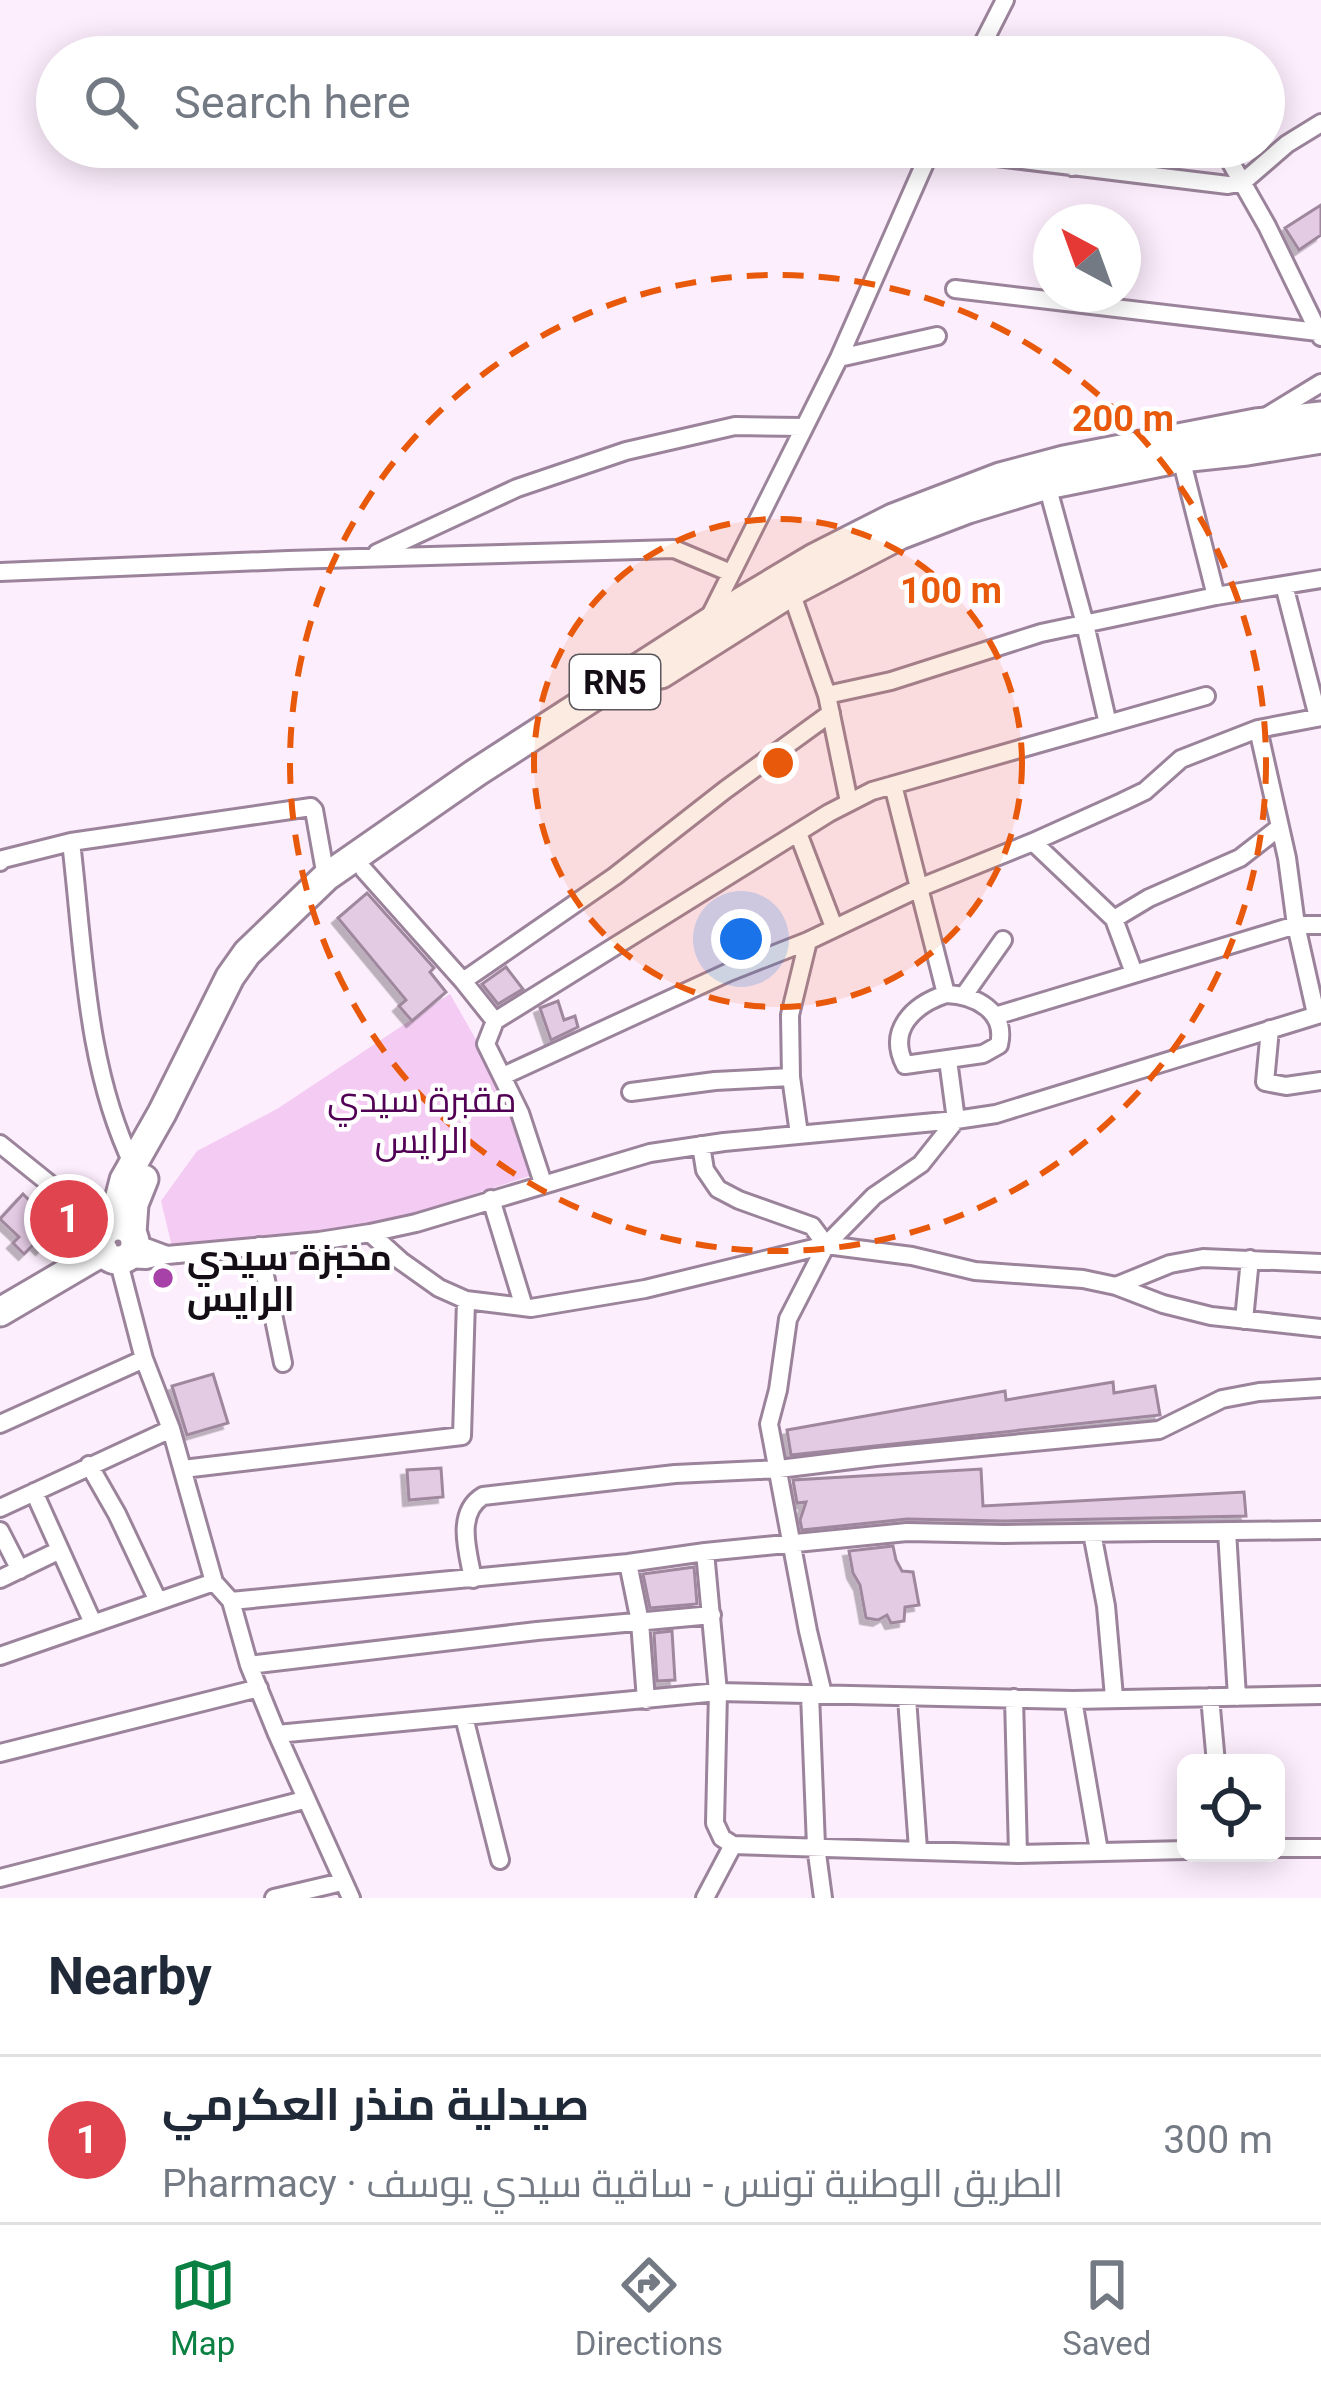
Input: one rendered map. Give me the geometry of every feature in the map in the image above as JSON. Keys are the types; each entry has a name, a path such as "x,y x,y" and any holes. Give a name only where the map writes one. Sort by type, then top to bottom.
{"main road":[{"name":"RN5","path":"117,1242 124,1180 238,965 326,877 477,772 814,558 952,494 1064,460 1256,423 1321,416"},
{"name":"RN5","path":"117,1242 144,1178 237,997 271,950 364,870 506,774 791,592 918,527 1047,485 1181,458 1321,439"},
{"path":"0,1292 83,1242 117,1242"},
{"path":"0,1312 117,1242"}],"street":[{"path":"987,36 1005,0"},
{"path":"1285,146 1321,123"},
{"path":"706,624 839,358 922,168"},
{"path":"1080,168 1228,185 1244,182 1260,168"},
{"path":"1235,168 1319,335"},
{"path":"955,289 1319,335"},
{"path":"839,358 937,336"},
{"path":"1256,423 1321,382"},
{"path":"367,557 517,488 626,452 735,426 802,427"},
{"path":"1181,458 1216,596"},
{"path":"1047,485 1108,724"},
{"path":"0,572 674,549 731,573"},
{"path":"464,981 615,876 829,704 1041,633 1321,579"},
{"path":"502,1076 1145,791 1181,760 1258,729 1319,717 1284,585"},
{"path":"791,592 829,704 849,802"},
{"path":"543,1183 520,1113 486,1044 495,1022 849,802 893,785 1206,696"},
{"path":"0,1144 117,1242 146,1260 370,1233 650,1153 996,1114 1318,1014 1258,729"},
{"path":"893,785 919,888 955,994"},
{"path":"0,862 71,842 310,807 326,877"},
{"path":"1114,919 1149,898 1240,858 1280,826"},
{"path":"797,833 834,927"},
{"path":"71,842 89,1016 117,1132 133,1165"},
{"path":"1033,842 1114,919 1134,973"},
{"path":"364,870 495,1022"},
{"path":"995,1016 1296,926 1321,925"},
{"path":"800,1134 791,1076 790,1015 808,940"},
{"path":"955,994 988,1006 1002,1035 999,1045 983,1054 905,1065 898,1042 906,1018 919,1007 955,994 1003,940"},
{"path":"1270,1029 1265,1082 1286,1086 1321,1081"},
{"path":"823,1898 816,1846 817,1694 769,1424 788,1319 826,1245 874,1196 921,1165 956,1120 948,1060"},
{"path":"631,1092 791,1076"},
{"path":"701,1145 705,1170 718,1190 812,1226 826,1245"},
{"path":"491,1199 524,1307"},
{"path":"370,1233 440,1288 466,1300 524,1307 632,1292 826,1245 912,1256 975,1271 1083,1280 1211,1316 1321,1328"},
{"path":"117,1242 144,1359 171,1429 214,1582 231,1601 249,1665 346,1890 274,1898"},
{"path":"259,1246 283,1363"},
{"path":"1116,1286 1170,1264 1203,1258 1321,1264"},
{"path":"1244,1320 1250,1259"},
{"path":"183,1469 463,1436 466,1300"},
{"path":"0,1424 144,1359"},
{"path":"473,1579 467,1514 483,1496 1159,1430 1222,1400 1321,1388"},
{"path":"0,1508 171,1429"},
{"path":"89,1466 158,1601"},
{"path":"34,1492 93,1623"},
{"path":"231,1601 907,1532 1321,1530"},
{"path":"0,1531 20,1570"},
{"path":"1227,1531 1237,1697"},
{"path":"1092,1533 1106,1606 1114,1697"},
{"path":"0,1579 60,1550"},
{"path":"706,1552 718,1692 715,1823 722,1838 733,1845 1018,1854 1177,1850"},
{"path":"628,1563 640,1622 646,1700"},
{"path":"0,1656 214,1582"},
{"path":"249,1665 712,1615"},
{"path":"0,1753 259,1688"},
{"path":"277,1734 718,1692 1073,1700 1321,1695"},
{"path":"1210,1697 1215,1754"},
{"path":"908,1698 918,1849"},
{"path":"1014,1698 1018,1854"},
{"path":"1073,1700 1099,1851"},
{"path":"464,1717 500,1861"},
{"path":"0,1878 304,1800"},
{"path":"705,1898 733,1845"},
{"path":"1285,1848 1321,1847"}],"green space":[{"name":"مقبرة سيدي الرايس","path":"450,994 517,1111 536,1174 366,1229 173,1251 161,1201 197,1151 277,1109"}],"building":[{"path":"1321,205 1321,235 1299,250 1285,228"},
{"path":"367,893 434,968 430,972 446,992 412,1021 399,1006 406,1000 338,918"},
{"path":"506,967 523,989 498,1004 482,984"},
{"path":"558,1001 564,1020 575,1016 578,1027 551,1040 540,1008"},
{"path":"23,1194 40,1211 50,1200 70,1220 41,1249 35,1243 24,1254 13,1243 19,1237 0,1219"},
{"path":"213,1374 228,1423 187,1435 172,1386"},
{"path":"1113,1382 1114,1393 1155,1386 1160,1415 791,1455 787,1430 1005,1391 1006,1400"},
{"path":"441,1468 443,1497 409,1500 407,1470"},
{"path":"981,1469 983,1506 1244,1492 1246,1516 907,1519 802,1530 806,1502 797,1503 793,1480"},
{"path":"893,1546 902,1571 913,1572 919,1605 905,1607 904,1621 891,1623 887,1615 878,1620 866,1618 849,1551"},
{"path":"694,1567 697,1604 650,1608 643,1574"},
{"path":"672,1631 675,1680 657,1681 654,1633"}],"place":[{"name":"صيدلية منذر العكرمي","path":"69,1219"},
{"name":"مخبزة سيدي الرايس","path":"163,1278"}]}
